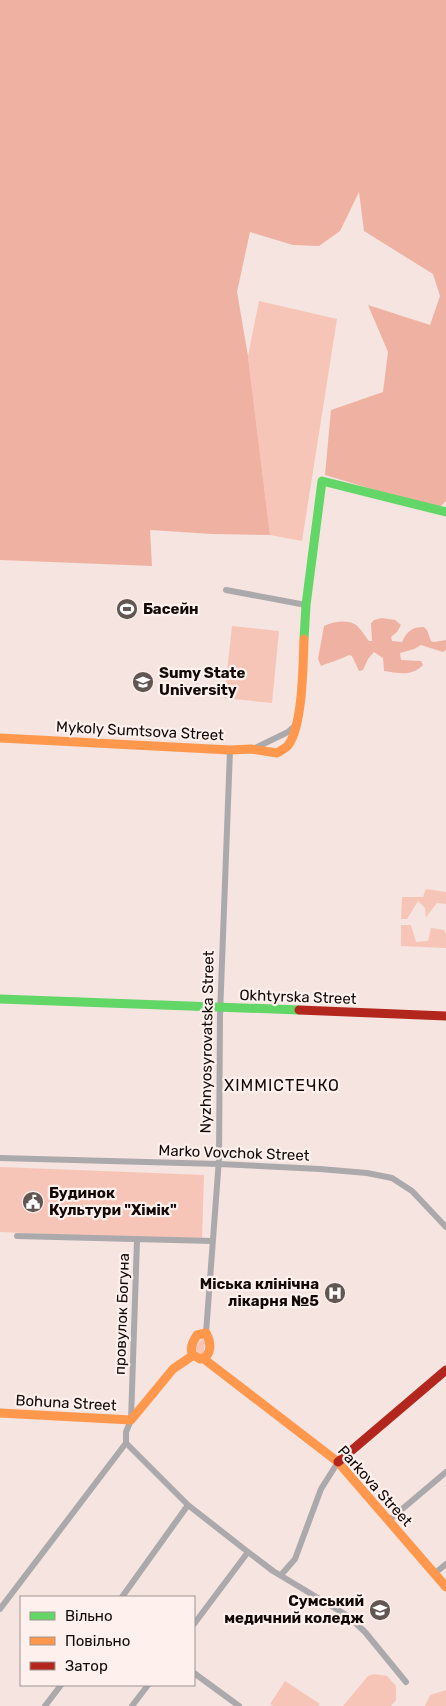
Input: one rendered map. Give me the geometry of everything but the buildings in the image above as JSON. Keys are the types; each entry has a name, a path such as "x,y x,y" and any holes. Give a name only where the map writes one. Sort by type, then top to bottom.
{"main road":[{"path":"296,724 301,698 306,605 322,481 446,512"},
{"name":"Mykoly Sumtsova Street","path":"0,738 230,750 251,749 277,753 288,746 293,737 296,724"},
{"name":"Okhtyrska Street","path":"0,999 446,1016"},
{"path":"204,1359 197,1359 192,1356 190,1350 193,1340 197,1336 206,1333"},
{"name":"Nyzhnyosyrovatska Street","path":"204,1359 207,1357 210,1344 206,1333"},
{"path":"131,1420 173,1369 192,1356"},
{"name":"Parkova Street","path":"204,1359 338,1462 446,1587"},
{"path":"338,1462 446,1370"},
{"name":"Bohuna Street","path":"0,1413 131,1420"}],"street":[{"path":"226,590 306,605"},
{"path":"251,749 264,745 288,732 296,724"},
{"name":"Nyzhnyosyrovatska Street","path":"206,1333 219,1164 220,1008 230,750"},
{"name":"Marko Vovchok Street","path":"0,1158 219,1164 367,1173 392,1178 412,1191 446,1227"},
{"path":"17,1236 213,1241"},
{"name":"провулок Богуна","path":"131,1420 137,1240"},
{"path":"0,1610 126,1442 126,1432 131,1420"},
{"path":"126,1442 188,1504 248,1552 273,1571 348,1616 365,1632 406,1682"},
{"path":"281,1575 295,1558 321,1489 338,1462"},
{"path":"388,1521 446,1472"},
{"path":"123,1596 188,1504"},
{"path":"195,1623 248,1552"},
{"path":"434,1574 446,1564"},
{"path":"195,1674 239,1706"},
{"path":"45,1706 60,1686"},
{"path":"132,1706 147,1686"},
{"path":"224,1706 229,1699"}],"shaded area":[{"path":"0,0 446,0 446,501 438,509 325,475 331,410 383,392 388,352 368,305 430,325 440,296 433,274 364,231 359,192 340,231 319,246 293,245 250,232 237,292 248,356 270,535 150,530 152,566 0,560"},
{"path":"259,301 337,319 302,541 270,535 248,356"},
{"path":"382,618 395,620 401,625 391,637 392,641 402,642 410,630 424,627 431,641 446,640 446,650 443,652 421,645 400,653 401,660 421,661 423,665 409,673 384,671 383,658 374,652 363,670 359,671 352,656 349,655 321,666 318,659 324,626 340,622 352,623 360,628 369,641 372,641 371,623"},
{"path":"232,626 279,631 272,703 224,698"},
{"path":"426,889 446,892 446,904 437,903 426,917 425,908 418,901 407,919 401,919 402,897 423,897"},
{"path":"401,925 411,925 416,942 428,941 431,928 444,930 446,934 446,948 401,946"},
{"path":"0,1167 204,1175 202,1240 0,1232"},
{"path":"203,1338 205,1340 204,1352 201,1354 195,1350 195,1347"},
{"path":"374,1674 387,1676 396,1686 396,1700 391,1706 343,1706 368,1676"},
{"path":"285,1681 320,1704 318,1706 273,1706 270,1704"},
{"path":"446,1690 446,1706 425,1706 430,1695"}],"traffic: fast":[{"path":"304,639 306,605 322,481 446,512"},
{"path":"0,999 299,1010"}],"traffic: slow":[{"path":"0,738 230,750 251,749 277,753 289,744 297,722 303,678 304,639"},
{"path":"206,1333 210,1348 207,1355 200,1359 192,1354 192,1346 197,1335 206,1333"},
{"path":"0,1413 131,1420 173,1369 192,1356"},
{"path":"204,1359 338,1462 446,1587"}],"traffic: jam":[{"path":"299,1010 446,1016"},
{"path":"338,1462 446,1370"}],"place":[{"name":"Басейн","path":"127,609"},
{"name":"Sumy State University","path":"143,682"},
{"name":"Будинок Культури \"Хімік\"","path":"33,1202"},
{"name":"Міська клінічна лікарня №5","path":"335,1293"},
{"name":"Сумський медичний коледж","path":"380,1610"}],"district":[{"name":"ХІММІСТЕЧКО","path":"282,1085"}]}
